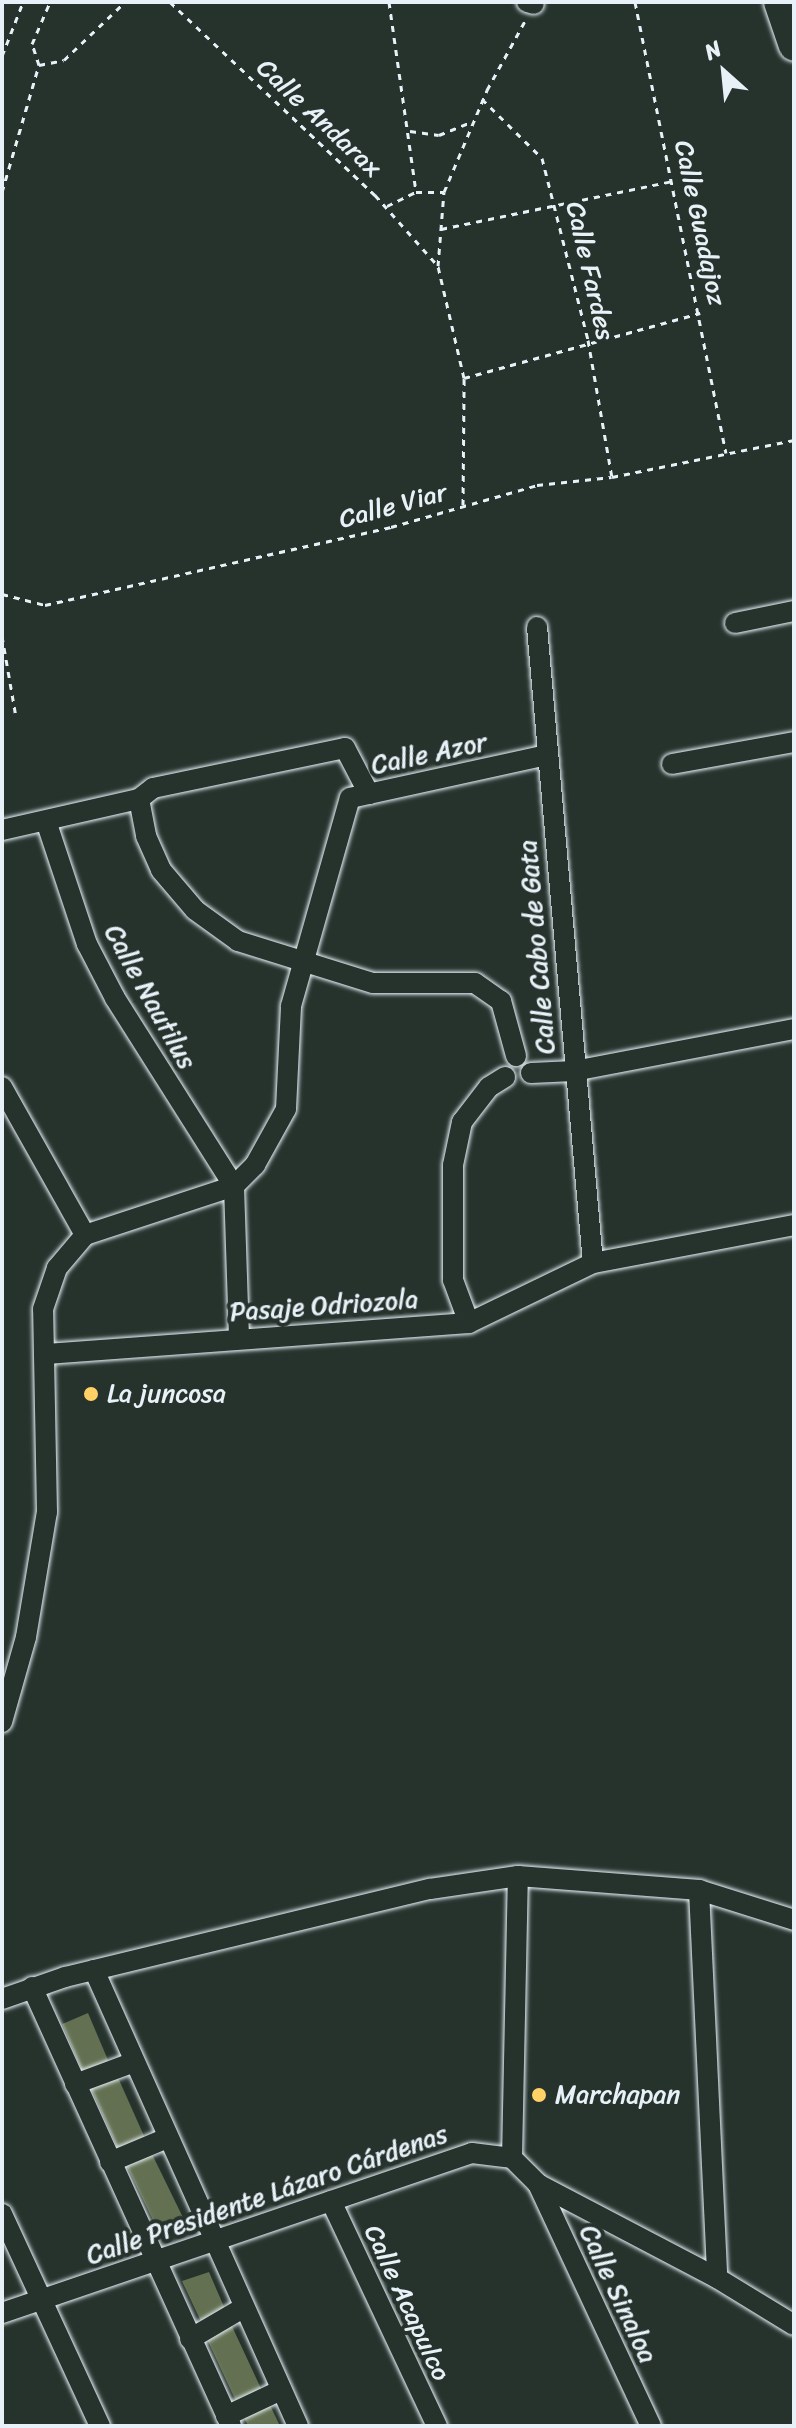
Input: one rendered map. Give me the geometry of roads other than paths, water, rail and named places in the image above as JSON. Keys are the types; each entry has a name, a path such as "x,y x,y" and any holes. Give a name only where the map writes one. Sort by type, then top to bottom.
{"street":[{"path":"779,2 794,46"},
{"path":"735,623 794,611"},
{"name":"Calle Cabo de Gata","path":"537,627 593,1263"},
{"path":"672,764 794,742"},
{"path":"2,830 139,799 153,788 345,748 369,794"},
{"name":"Calle Azor","path":"306,965 350,798 547,755"},
{"path":"139,799 146,836 161,870 195,910 238,941 306,965 373,983 475,983 501,1001 516,1056 531,1073"},
{"name":"Calle Nautilus","path":"46,821 87,944 115,998 234,1186"},
{"path":"2,1722 26,1637 47,1512 43,1309 57,1268 85,1235 234,1186 255,1165 286,1109 291,1006 306,965"},
{"path":"505,1077 516,1084 531,1073 574,1071 794,1029"},
{"path":"505,1077 504,1063 516,1056"},
{"path":"469,1323 453,1280 453,1165 462,1122 489,1087 505,1077"},
{"path":"2,1087 85,1235"},
{"path":"234,1186 239,1337"},
{"name":"Pasaje Odriozola","path":"46,1354 239,1337 469,1323 593,1263 794,1225"},
{"path":"518,1876 512,2158 538,2184 717,2278 794,2325"},
{"path":"2,1999 32,1987 94,1970 430,1889 518,1876 699,1890 794,1920"},
{"path":"699,1890 717,2278"},
{"path":"94,1970 212,2241 298,2426"},
{"path":"32,1987 228,2421 281,2390"},
{"path":"75,2084 134,2062"},
{"path":"110,2162 167,2138"},
{"name":"Calle Presidente Lázaro Cárdenas","path":"2,2313 472,2153 512,2158"},
{"name":"Calle Sinaloa","path":"538,2184 651,2426"},
{"name":"Calle Acapulco","path":"331,2201 437,2426"},
{"path":"2,2214 100,2426"},
{"path":"190,2339 243,2308"}],"place":[{"name":"La juncosa","path":"91,1394"},
{"name":"Marchapan","path":"539,2095"}]}
